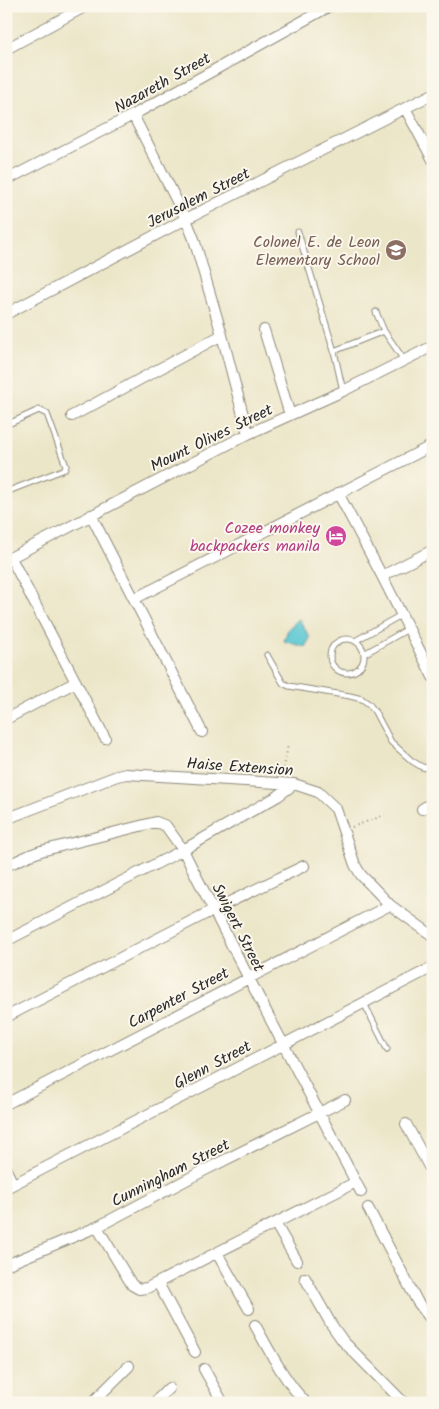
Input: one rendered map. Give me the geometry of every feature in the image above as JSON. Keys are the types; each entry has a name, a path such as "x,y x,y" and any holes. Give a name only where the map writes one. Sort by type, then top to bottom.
{"street":[{"path":"6,49 86,6"},
{"name":"Nazareth Street","path":"6,180 133,115 330,6"},
{"name":"Jerusalem Street","path":"6,314 186,219 433,94"},
{"path":"405,108 433,160"},
{"path":"133,115 186,219 194,239 248,434"},
{"path":"264,330 290,415"},
{"path":"72,416 222,335"},
{"name":"Mount Olives Street","path":"9,559 248,434 343,391 433,346"},
{"path":"134,599 433,445"},
{"path":"338,493 408,628 429,658 433,677"},
{"path":"91,515 202,732"},
{"path":"382,576 433,550"},
{"path":"9,559 105,738"},
{"path":"6,719 76,682"},
{"name":"Haise Extension","path":"6,818 126,774 294,784 318,792 336,809 355,865 361,875 390,905 433,936"},
{"path":"6,940 183,850 278,796 294,784"},
{"path":"422,809 433,802"},
{"name":"Swigert Street","path":"6,866 41,851 156,822 166,826 183,850 282,1044 361,1192"},
{"path":"6,1017 213,910 304,866"},
{"name":"Carpenter Street","path":"6,1104 390,905"},
{"name":"Glenn Street","path":"10,1186 433,967"},
{"name":"Cunningham Street","path":"6,1265 97,1227 205,1170 345,1100"},
{"path":"406,1124 433,1174"},
{"path":"6,1170 10,1186"},
{"path":"97,1227 127,1279 139,1289 147,1288 356,1182"},
{"path":"368,1208 417,1301 433,1322"},
{"path":"275,1223 297,1261"},
{"path":"217,1253 249,1309"},
{"path":"306,1278 331,1324 343,1341 404,1403"},
{"path":"158,1283 196,1352"},
{"path":"255,1325 284,1376 306,1403"},
{"path":"92,1403 129,1366"},
{"path":"204,1369 224,1403"},
{"path":"154,1403 169,1388"}],"lane":[{"path":"298,232 334,351 343,391"},
{"path":"376,312 384,331 404,360"},
{"path":"334,351 384,331"},
{"path":"6,425 39,410 44,411 47,414 66,466 65,469 6,492"},
{"path":"355,641 402,614"},
{"path":"364,654 408,628"},
{"path":"345,639 355,641 363,648 363,664 355,672 345,673 335,668 330,659 335,644 345,639"},
{"path":"268,654 284,683 289,686 362,699 376,712 391,742 412,761 422,767 433,769"},
{"path":"363,1002 387,1048"}],"path":[{"path":"288,745 282,776 294,784"},
{"path":"343,830 386,815"}],"water":[{"path":"299,619 310,638 305,647 284,641 288,629"}],"place":[{"name":"Colonel E. de Leon Elementary School","path":"396,250"},
{"name":"Cozee monkey backpackers manila","path":"336,536"}]}
